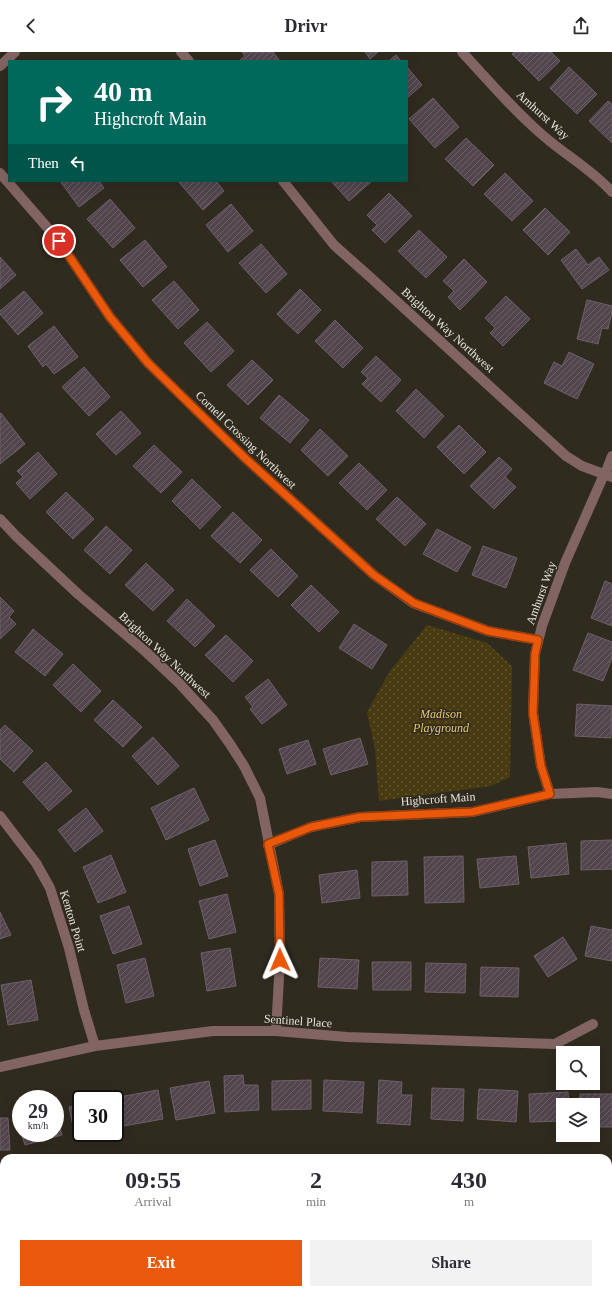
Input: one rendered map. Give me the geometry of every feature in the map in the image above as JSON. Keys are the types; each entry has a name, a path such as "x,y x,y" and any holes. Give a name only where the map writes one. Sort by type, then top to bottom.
{"street":[{"path":"0,66 15,52"},
{"path":"181,52 188,60"},
{"name":"Amhurst Way","path":"462,52 520,115 547,139 582,164 612,192"},
{"name":"Cornell Crossing Northwest","path":"0,173 59,241 110,317 148,363 246,459 374,575 414,603 488,631 538,640"},
{"name":"Brighton Way Northwest","path":"284,182 334,245 382,287 566,456 582,466 609,476"},
{"name":"Amhurst Way","path":"550,794 541,766 533,713 535,654 542,626 565,563 602,479 609,476 612,456"},
{"name":"Brighton Way Northwest","path":"0,519 73,589 146,652 179,683 213,720 244,766 260,798 279,894 280,960 276,1031"},
{"name":"Highcroft Main","path":"268,844 311,827 360,817 472,812 550,794 597,792 612,794"},
{"name":"Kenton Point","path":"0,816 36,863 50,888 69,948 84,1010 95,1046"},
{"name":"Sentinel Place","path":"0,1067 95,1046 213,1031 276,1031 347,1037 555,1044 593,1024"}],"green space":[{"name":"Madison Playground","path":"427,625 487,643 512,666 510,777 491,786 379,801 375,749 367,712 390,671"}],"building":[{"path":"242,52 273,52 279,60 240,60 245,56"},
{"path":"365,52 378,52 370,59"},
{"path":"514,52 551,52 560,61 539,81 512,54"},
{"path":"396,55 400,60 390,60"},
{"path":"569,67 597,94 577,114 550,88"},
{"path":"408,68 422,85 408,97"},
{"path":"433,98 459,127 435,148 409,119"},
{"path":"608,101 612,104 612,143 589,121"},
{"path":"466,138 494,165 473,186 445,159"},
{"path":"505,173 533,201 512,221 484,194"},
{"path":"61,182 100,182 104,188 79,207"},
{"path":"179,182 217,182 224,191 203,210"},
{"path":"332,182 371,182 349,201"},
{"path":"389,193 412,216 385,243 372,230 377,225 367,215"},
{"path":"110,199 135,228 113,248 87,219"},
{"path":"231,204 253,231 228,252 206,225"},
{"path":"545,208 570,232 548,255 523,230"},
{"path":"419,230 447,257 426,278 398,251"},
{"path":"145,240 167,267 143,287 120,260"},
{"path":"261,244 287,274 266,293 239,263"},
{"path":"576,249 588,265 599,257 609,270 582,289 561,260"},
{"path":"0,257 16,275 0,289"},
{"path":"464,259 487,282 460,310 448,297 454,291 443,281"},
{"path":"174,281 199,310 178,329 152,300"},
{"path":"300,289 321,310 298,334 277,314"},
{"path":"24,291 43,313 18,335 0,314 0,311"},
{"path":"506,296 530,319 503,346 490,333 495,328 485,318"},
{"path":"587,300 612,306 608,329 602,328 598,344 577,339"},
{"path":"335,320 363,348 343,368 315,341"},
{"path":"207,322 234,351 211,372 184,343"},
{"path":"54,326 78,357 54,374 46,364 43,367 28,346"},
{"path":"569,352 594,364 577,399 544,383 554,362 562,366"},
{"path":"376,356 401,380 381,402 362,384 368,378 361,372"},
{"path":"252,360 273,380 248,405 227,385"},
{"path":"84,367 110,397 89,416 62,387"},
{"path":"416,389 444,416 424,438 396,411"},
{"path":"279,395 309,420 290,443 260,418"},
{"path":"121,411 141,433 116,455 96,434"},
{"path":"1,413 25,444 0,464 0,414"},
{"path":"459,425 486,452 464,474 437,447"},
{"path":"320,429 348,456 328,476 301,450"},
{"path":"154,445 182,472 161,493 133,466"},
{"path":"38,452 57,474 30,499 16,483 23,477 17,471"},
{"path":"499,457 512,469 505,477 516,487 494,509 470,486"},
{"path":"359,463 387,490 367,510 339,483"},
{"path":"192,479 221,507 200,529 172,501"},
{"path":"66,492 94,519 73,539 46,512"},
{"path":"397,497 426,524 405,546 376,519"},
{"path":"233,512 262,540 240,563 211,536"},
{"path":"106,526 132,550 110,574 84,550"},
{"path":"437,529 471,547 457,572 423,554"},
{"path":"483,546 517,558 506,588 472,575"},
{"path":"271,549 298,576 278,597 250,570"},
{"path":"146,563 174,590 153,611 125,585"},
{"path":"605,581 612,584 612,626 591,618"},
{"path":"311,585 339,612 319,632 291,605"},
{"path":"0,597 14,611 9,617 16,624 0,639"},
{"path":"187,599 215,626 195,647 167,621"},
{"path":"354,624 387,645 372,669 339,648"},
{"path":"33,629 63,654 45,676 15,652"},
{"path":"588,633 612,642 612,658 603,681 573,670"},
{"path":"226,635 253,661 233,682 205,655"},
{"path":"73,664 101,691 81,712 53,685"},
{"path":"268,679 287,705 262,724 250,709 253,707 245,697"},
{"path":"113,700 142,727 123,747 94,720"},
{"path":"577,704 612,706 611,738 575,736"},
{"path":"5,725 33,751 14,772 0,759 0,730"},
{"path":"153,737 179,766 158,785 132,756"},
{"path":"360,738 368,764 331,775 323,749"},
{"path":"308,740 316,764 287,774 279,749"},
{"path":"46,762 72,791 49,811 23,782"},
{"path":"194,788 209,820 166,840 151,808"},
{"path":"86,808 103,831 75,852 58,830"},
{"path":"215,840 228,876 200,886 188,849"},
{"path":"612,840 612,869 581,870 581,841"},
{"path":"566,843 569,874 531,878 528,847"},
{"path":"111,855 126,892 98,903 83,867"},
{"path":"463,856 464,902 425,903 424,857"},
{"path":"516,856 519,884 480,888 477,859"},
{"path":"407,861 408,895 372,896 372,862"},
{"path":"357,870 360,898 322,903 319,875"},
{"path":"227,894 236,932 209,939 199,901"},
{"path":"129,906 142,944 113,954 100,916"},
{"path":"0,912 11,935 0,939"},
{"path":"591,926 612,930 612,961 585,956"},
{"path":"563,937 577,959 548,977 534,956"},
{"path":"230,948 236,986 207,991 201,953"},
{"path":"145,958 154,996 126,1003 117,965"},
{"path":"320,958 359,960 357,989 318,987"},
{"path":"372,962 411,962 411,990 373,990"},
{"path":"426,963 466,964 465,993 425,992"},
{"path":"481,967 519,968 518,997 480,996"},
{"path":"31,980 38,1020 8,1025 1,985"},
{"path":"243,1075 244,1085 258,1085 259,1110 225,1112 224,1076"},
{"path":"311,1080 311,1109 272,1110 272,1081"},
{"path":"324,1080 364,1082 362,1113 323,1111"},
{"path":"379,1080 402,1082 401,1095 412,1095 410,1125 377,1123"},
{"path":"209,1081 215,1113 176,1120 170,1088"},
{"path":"432,1088 464,1089 463,1121 431,1119"},
{"path":"479,1089 518,1091 516,1122 477,1119"},
{"path":"158,1090 163,1119 124,1126 124,1096"},
{"path":"568,1092 568,1098 556,1098 556,1121 530,1122 529,1094"},
{"path":"580,1094 612,1094 612,1127 600,1127 600,1098 580,1098"},
{"path":"72,1106 72,1121 69,1107"},
{"path":"0,1118 8,1118 10,1150 0,1150"},
{"path":"24,1142 36,1142 25,1145"}],"route":[{"path":"59,241 110,317 148,363 246,459 374,575 414,603 488,631 538,640 535,654 533,713 541,766 550,794 472,812 360,817 311,827 268,844 279,894 280,960"}]}
